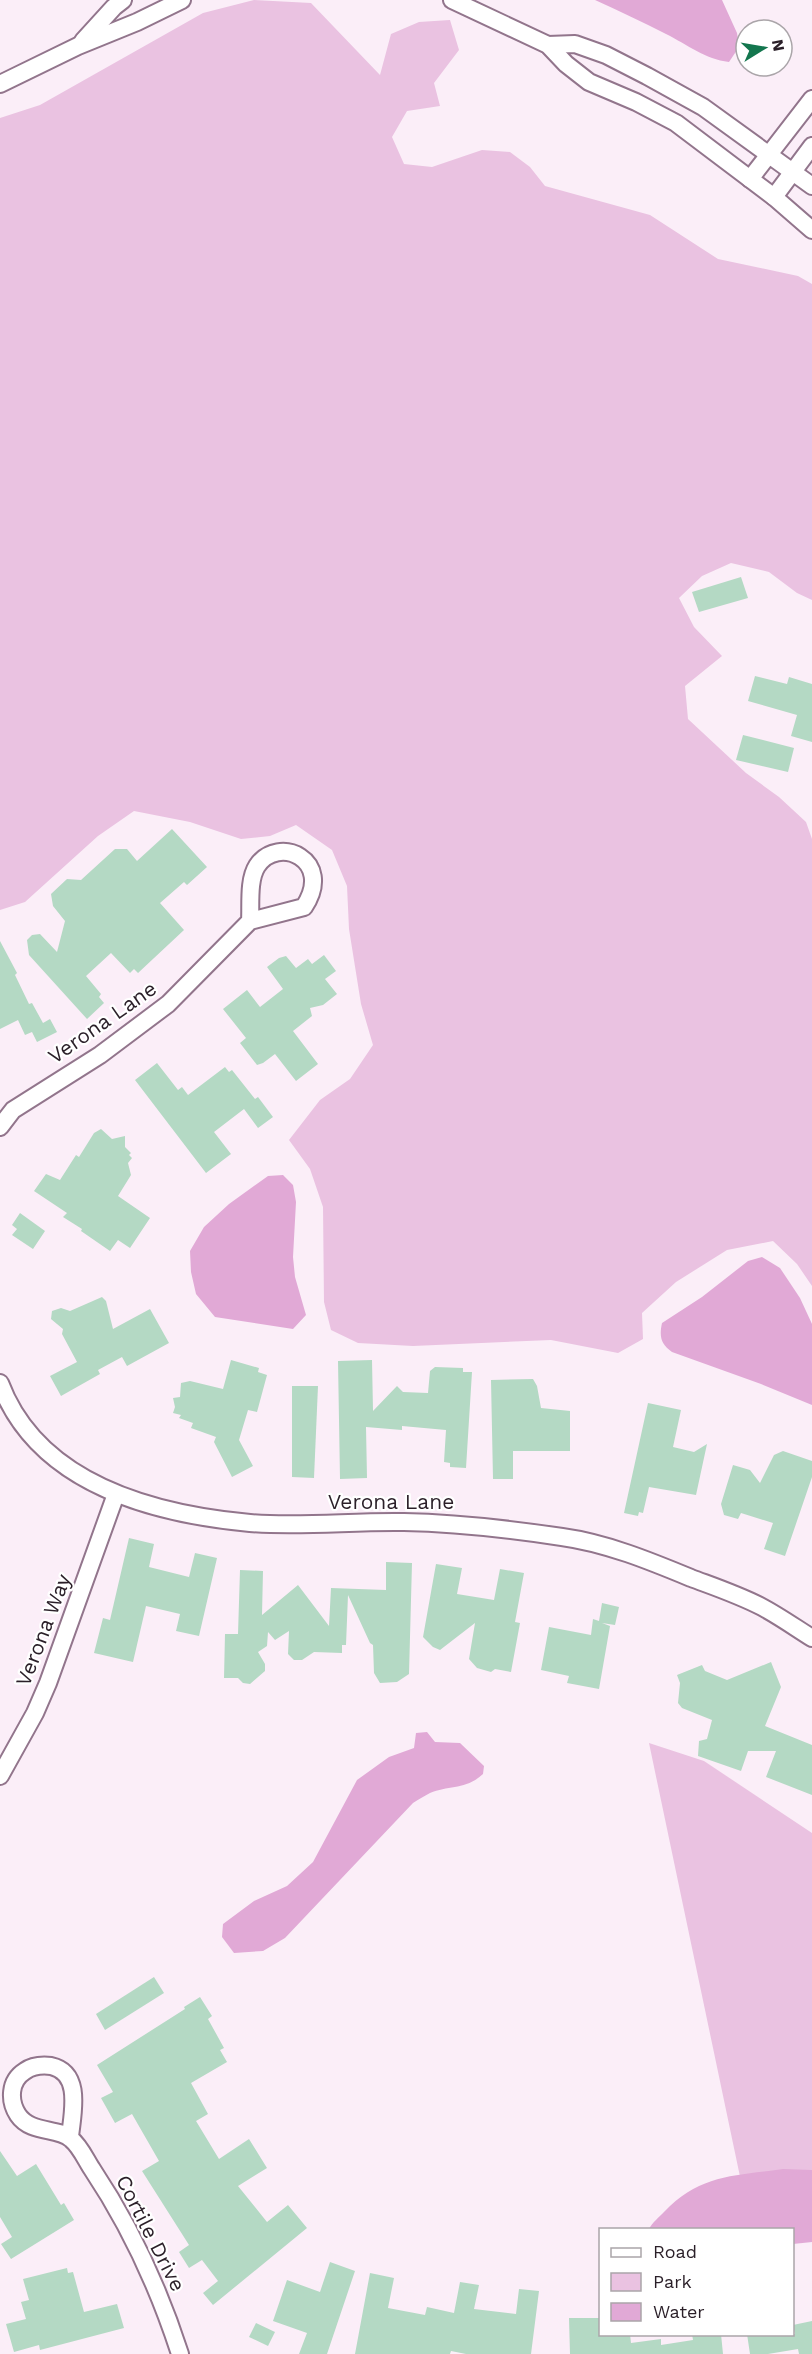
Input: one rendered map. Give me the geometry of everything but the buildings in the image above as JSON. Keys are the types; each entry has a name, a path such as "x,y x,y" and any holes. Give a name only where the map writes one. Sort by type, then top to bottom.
{"street":[{"path":"78,46 123,0"},
{"path":"0,84 78,46 137,22 182,0"},
{"path":"452,0 548,45 566,64 589,82 636,102 676,123 774,197 812,230"},
{"path":"548,45 575,44 606,55 703,107 812,186"},
{"path":"750,179 812,99"},
{"path":"774,197 812,146"},
{"path":"274,852 298,855 310,866 315,879 313,893 304,907 250,921 251,891 256,867 264,857 274,852"},
{"name":"Verona Lane","path":"0,1127 13,1110 100,1055 168,1004 250,921"},
{"name":"Verona Lane","path":"0,1383 20,1422 35,1440 58,1462 116,1494 173,1510 250,1522 291,1524 383,1521 462,1524 564,1537 650,1561 725,1591 762,1607 812,1638"},
{"name":"Verona Way","path":"0,1776 35,1713 48,1683 116,1494"},
{"path":"48,2066 66,2073 72,2084 74,2097 70,2138 37,2128 23,2121 14,2106 11,2095 14,2084 22,2073 30,2068 48,2066"},
{"name":"Cortile Drive","path":"70,2138 97,2177 132,2237 159,2294 180,2354"}],"green space":[{"path":"254,0 311,3 380,75 391,34 419,22 450,20 459,50 434,83 440,106 407,111 392,137 404,164 432,167 482,150 510,152 530,167 545,186 650,215 718,259 798,276 812,284 812,600 797,593 769,572 731,563 702,576 679,598 694,627 722,656 685,686 688,719 746,773 779,797 806,822 812,839 812,1286 797,1264 773,1241 727,1250 676,1282 642,1313 643,1339 618,1353 551,1340 413,1346 358,1343 331,1330 324,1302 323,1207 310,1169 289,1140 320,1100 350,1079 373,1045 361,1004 349,929 347,886 332,850 296,825 270,836 241,839 190,822 134,811 98,836 25,902 0,910 0,118 40,105 203,13"},
{"path":"649,1743 704,1761 812,1833 812,2239 794,2231 794,2228 751,2228"}],"water":[{"path":"595,0 722,0 734,26 734,54 729,62 712,58"},
{"path":"283,1175 293,1185 296,1202 293,1257 295,1277 306,1315 293,1329 215,1317 196,1294 191,1272 190,1251 204,1227 229,1204 268,1176"},
{"path":"762,1257 780,1268 800,1298 812,1324 812,1405 672,1352 662,1340 662,1323 702,1297 748,1261"},
{"path":"427,1732 435,1742 460,1743 484,1766 483,1774 470,1783 430,1793 413,1803 285,1938 263,1951 234,1953 222,1937 223,1924 254,1901 287,1886 313,1862 357,1780 389,1757 414,1748 416,1733"},
{"path":"783,2169 812,2170 812,2242 794,2244 794,2228 650,2228 677,2200 691,2190 734,2176"}]}
